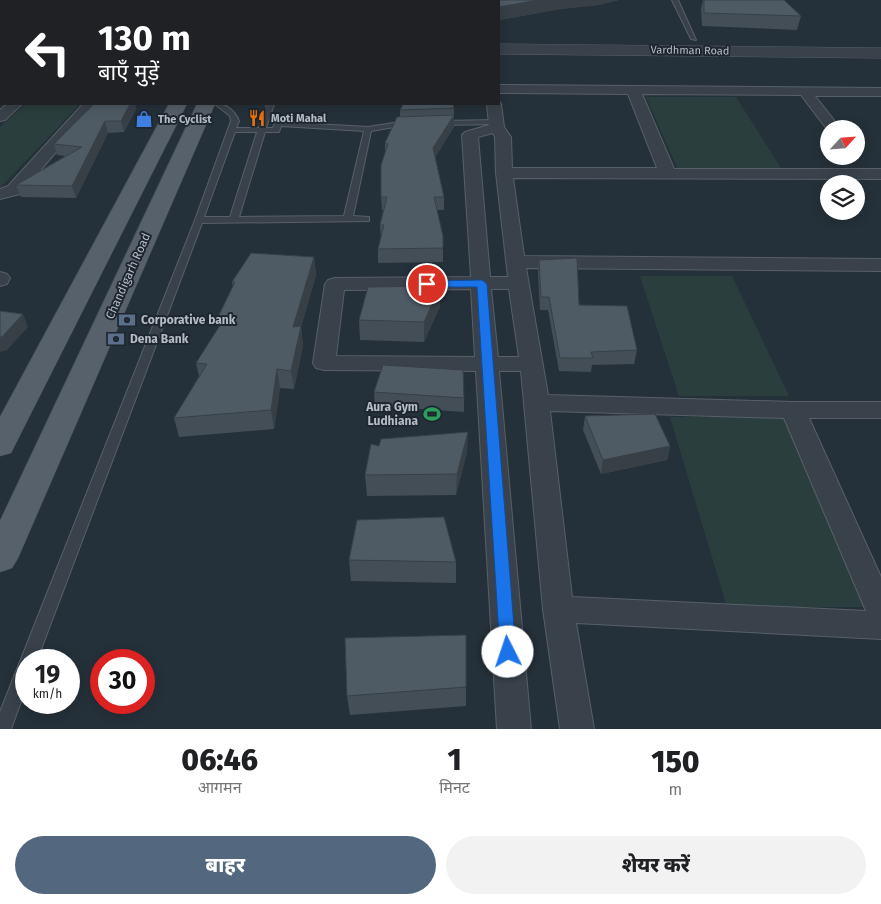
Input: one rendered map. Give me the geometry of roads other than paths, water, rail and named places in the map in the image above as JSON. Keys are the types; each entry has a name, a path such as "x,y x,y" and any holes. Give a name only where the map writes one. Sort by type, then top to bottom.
{"main road":[{"path":"0,445 177,105"},
{"name":"Chandigarh Road","path":"0,558 206,105"}],"street":[{"name":"Vardhman Road","path":"500,49 881,53"},
{"name":"Vardhman Road","path":"500,58 881,61"},
{"path":"500,89 881,92"},
{"path":"633,90 666,172"},
{"path":"806,92 827,120"},
{"path":"0,117 14,105"},
{"path":"0,194 14,190 89,105"},
{"path":"514,729 470,135 496,118 503,137 504,173 516,273 537,404 558,609 577,729"},
{"path":"865,165 875,174"},
{"path":"504,173 875,174"},
{"path":"531,364 324,363 334,284 482,284 516,273 881,265"},
{"path":"537,404 793,410 881,410"},
{"path":"793,410 881,610"},
{"path":"558,609 881,625"}],"lane":[{"path":"675,0 694,39"},
{"path":"33,649 232,130 235,117 220,105"},
{"path":"234,220 270,105"},
{"path":"432,123 496,118"},
{"path":"232,130 276,130 278,124 368,129 414,123"},
{"path":"348,219 368,129"},
{"path":"199,220 366,219"},
{"path":"2,729 15,695"}],"place":[{"name":"Moti Mahal","path":"257,118"},
{"name":"The Cyclist","path":"144,119"},
{"name":"Corporative bank","path":"127,320"},
{"name":"Dena Bank","path":"116,339"},
{"name":"Aura Gym Ludhiana","path":"432,414"}]}
